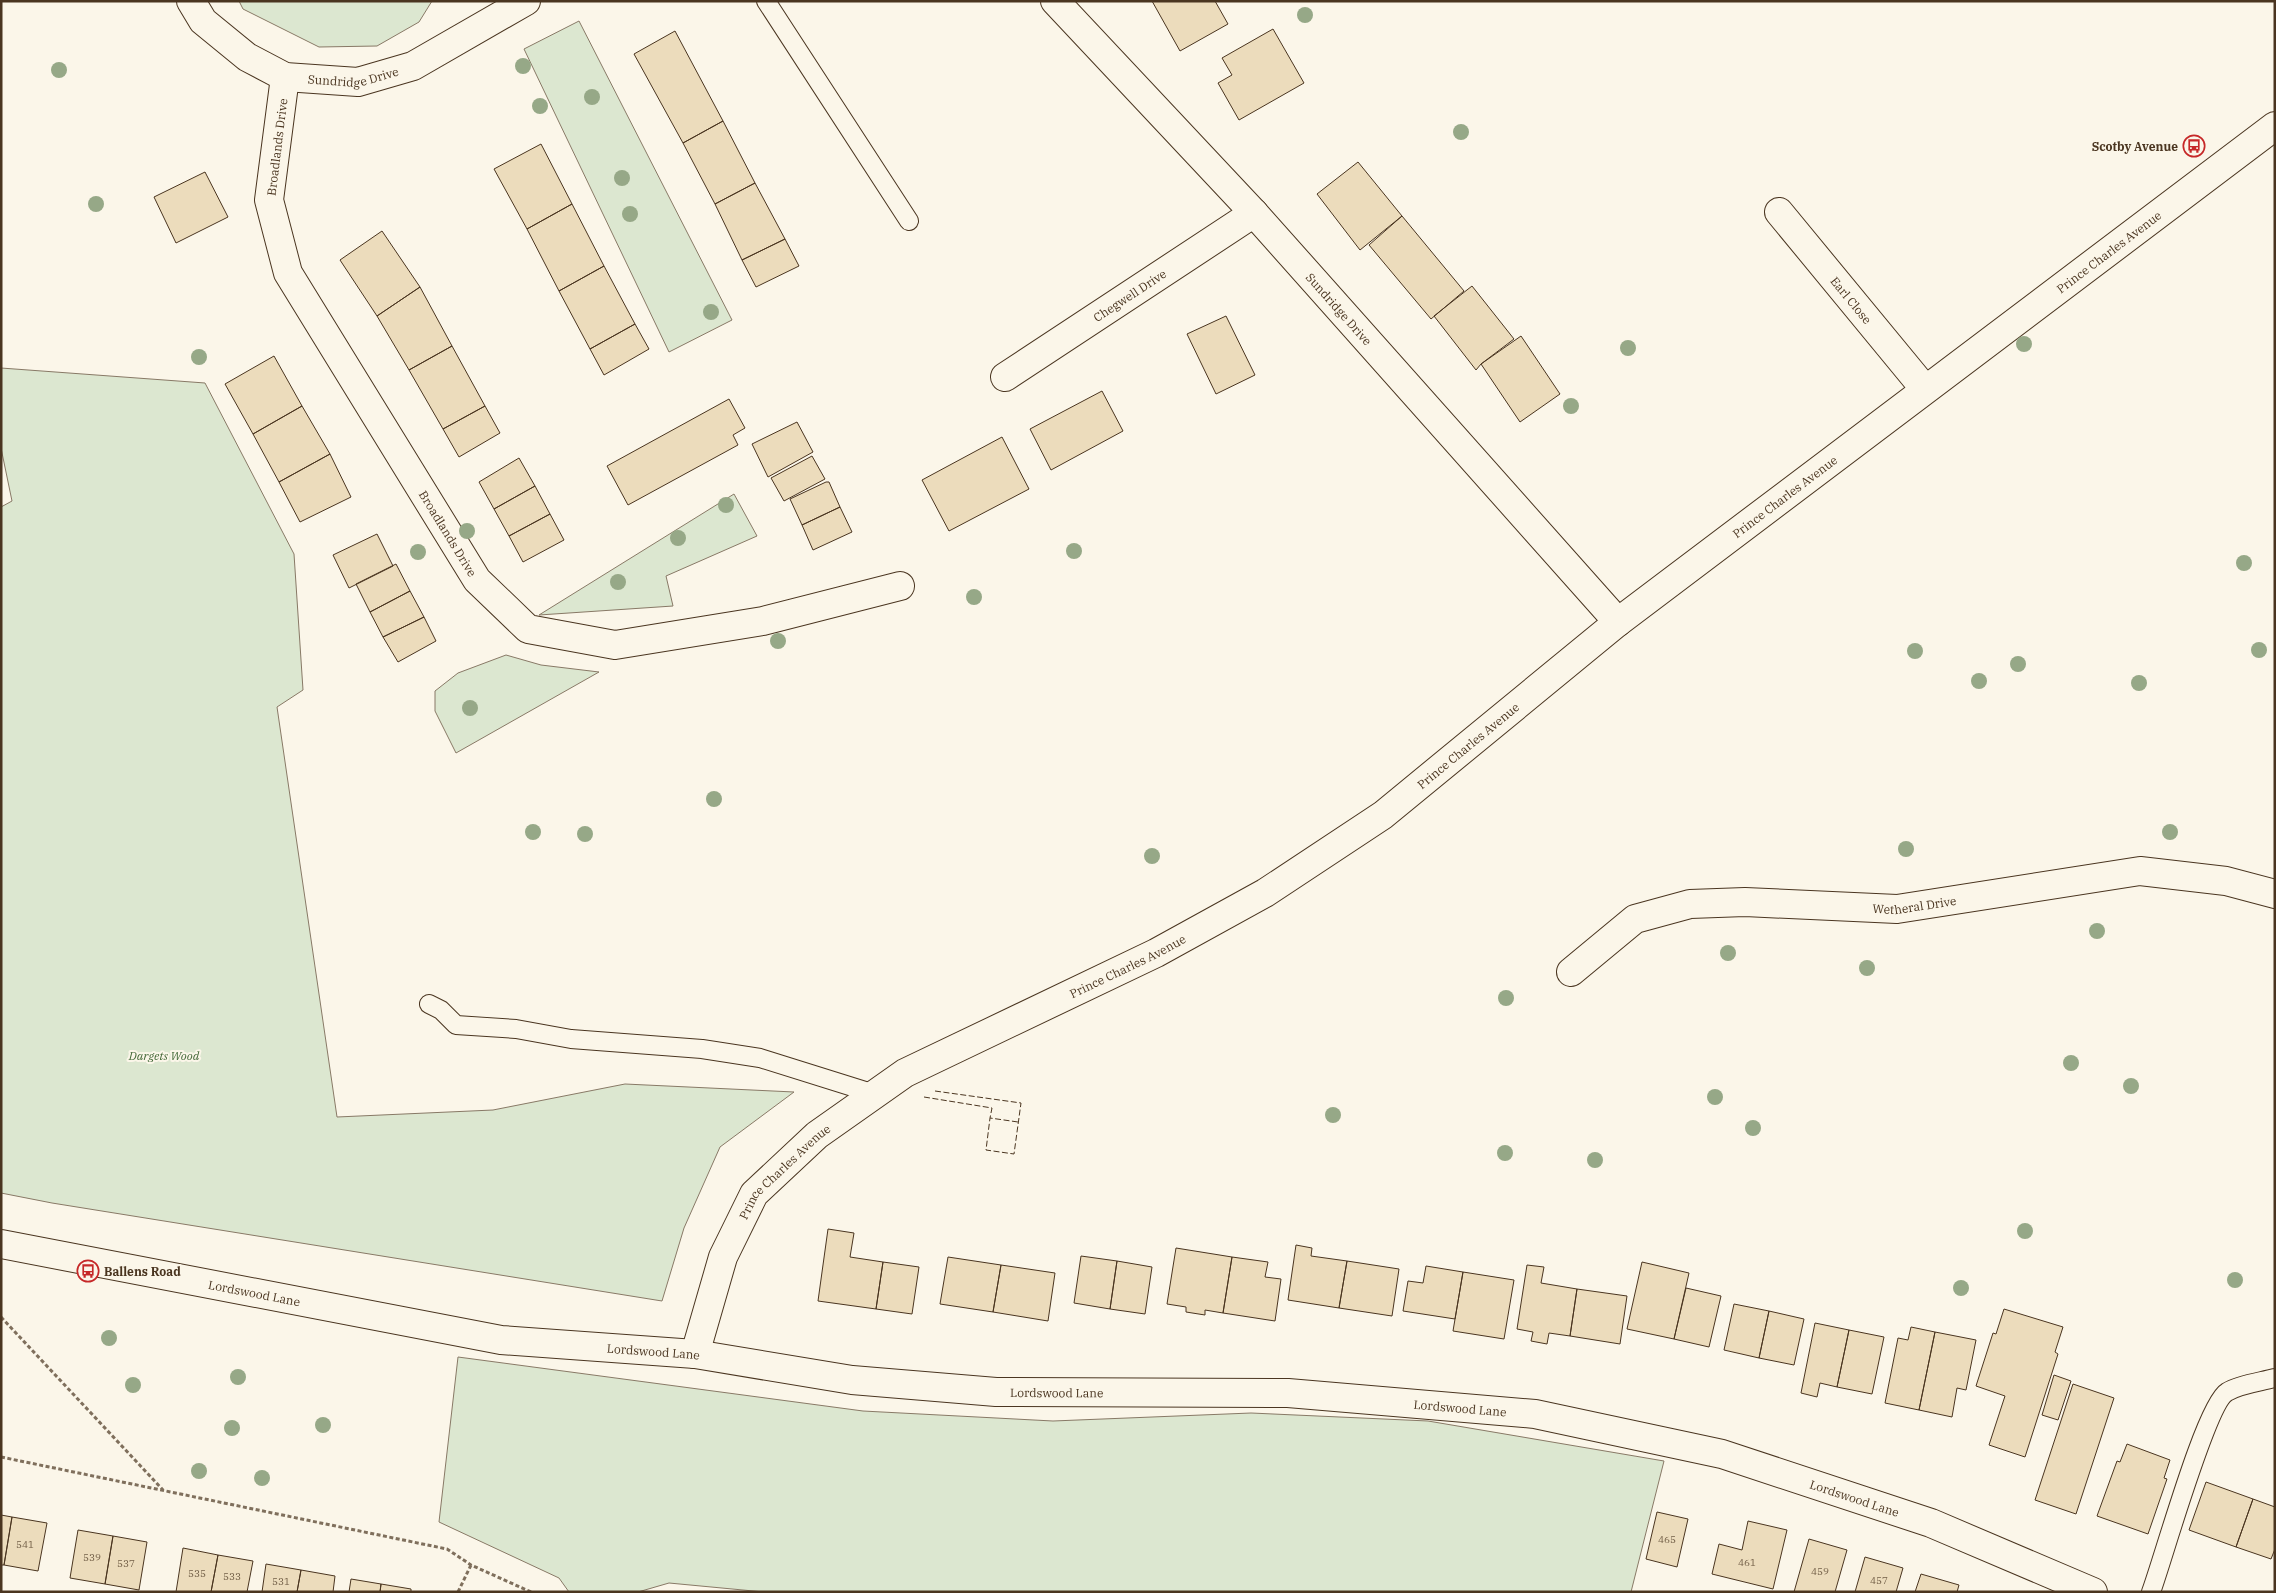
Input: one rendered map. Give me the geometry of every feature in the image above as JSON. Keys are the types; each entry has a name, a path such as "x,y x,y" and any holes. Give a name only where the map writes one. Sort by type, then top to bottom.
{"street":[{"name":"Sundridge Drive","path":"191,1 203,21 247,57 285,77 358,82 413,66 526,1"},
{"name":"Sundridge Drive","path":"1055,1 1254,213 1618,622"},
{"name":"Broadlands Drive","path":"285,77 270,200 288,273 477,580 528,629 615,645 763,622 900,586"},
{"name":"Prince Charles Avenue","path":"695,1354 723,1257 754,1194 817,1135 906,1072 1156,953 1265,893 1383,814 1618,622 1924,388 2275,126"},
{"name":"Earl Close","path":"1779,212 1924,388"},
{"name":"Chegwell Drive","path":"1005,378 1254,213"},
{"name":"Wetheral Drive","path":"1572,972 1635,919 1690,904 1745,902 1897,909 2140,871 2226,881 2275,894"},
{"name":"Lordswood Lane","path":"1,1244 501,1340 695,1354 852,1380 996,1392 1288,1393 1535,1414 1722,1454 1931,1523 2093,1592"}],"lane":[{"path":"766,1 909,221"},
{"path":"429,1004 441,1010 456,1025 516,1029 571,1038 702,1049 760,1058 875,1094"},
{"path":"2152,1592 2193,1464 2217,1403 2226,1392 2275,1378"}],"path":[{"path":"1,1317 164,1490"},
{"path":"1,1456 447,1549 472,1565 531,1592"},
{"path":"458,1592 472,1565"}],"green space":[{"path":"239,1 432,1 419,22 377,46 319,47 243,9"},
{"path":"579,21 732,320 669,352 524,49"},
{"name":"Dargets Wood","path":"1,368 205,383 294,554 303,690 277,707 337,1117 493,1110 625,1084 794,1092 720,1147 684,1228 662,1301 52,1203 1,1193 1,507 12,501 1,448"},
{"path":"734,494 757,536 666,576 673,606 539,615"},
{"path":"506,655 541,665 599,672 456,753 435,711 435,691 458,673"},
{"path":"458,1357 863,1411 1053,1421 1251,1413 1428,1421 1664,1461 1631,1592 764,1592 669,1583 638,1592 569,1592 559,1578 439,1522"}],"building":[{"path":"1152,1 1215,1 1228,24 1180,51"},
{"path":"1273,29 1304,83 1239,120 1218,83 1232,75 1222,58"},
{"path":"675,31 723,121 683,143 634,54"},
{"path":"723,121 755,183 715,204 683,143"},
{"path":"541,144 572,204 527,229 494,169"},
{"path":"1358,162 1402,216 1360,250 1317,194"},
{"path":"205,172 228,217 176,243 154,197"},
{"path":"755,183 785,239 742,260 715,204"},
{"path":"572,204 604,266 559,291 527,229"},
{"path":"1402,216 1464,291 1431,319 1369,245"},
{"path":"382,231 420,287 377,316 340,260"},
{"path":"785,239 799,266 756,287 742,260"},
{"path":"604,266 635,324 590,349 559,291"},
{"path":"1472,286 1514,339 1476,370 1434,316"},
{"path":"420,287 452,346 409,370 377,316"},
{"path":"1226,316 1255,375 1216,394 1187,334"},
{"path":"635,324 649,349 604,375 590,349"},
{"path":"1521,336 1560,394 1520,422 1481,364"},
{"path":"452,346 485,406 443,429 409,370"},
{"path":"274,356 302,406 253,434 225,384"},
{"path":"1102,391 1123,431 1051,470 1030,429"},
{"path":"729,399 745,428 733,435 738,445 628,505 607,466"},
{"path":"302,406 330,454 279,482 253,434"},
{"path":"485,406 500,433 459,457 443,429"},
{"path":"797,422 813,452 768,477 752,444"},
{"path":"1002,437 1029,489 949,531 922,480"},
{"path":"330,454 351,497 300,522 279,482"},
{"path":"812,456 825,479 784,501 771,478"},
{"path":"519,458 535,486 494,509 479,482"},
{"path":"829,482 840,507 802,525 790,499"},
{"path":"535,486 550,514 509,536 494,509"},
{"path":"840,507 852,532 813,550 802,525"},
{"path":"550,514 564,540 523,562 509,536"},
{"path":"377,534 393,566 349,588 333,555"},
{"path":"396,564 410,591 370,612 356,584"},
{"path":"410,591 424,617 383,637 370,612"},
{"path":"424,617 436,641 398,662 383,637"},
{"path":"828,1229 854,1233 850,1257 883,1262 876,1309 818,1301"},
{"path":"1296,1245 1312,1248 1311,1256 1347,1261 1339,1308 1288,1300"},
{"path":"1176,1248 1232,1257 1223,1313 1205,1310 1205,1315 1186,1312 1186,1307 1167,1304"},
{"path":"1081,1256 1117,1261 1110,1309 1074,1303"},
{"path":"948,1257 1001,1265 993,1312 940,1304"},
{"path":"1232,1257 1268,1262 1265,1277 1281,1279 1275,1321 1223,1313"},
{"path":"1117,1261 1152,1267 1145,1314 1110,1309"},
{"path":"1347,1261 1399,1269 1392,1316 1339,1308"},
{"path":"883,1262 919,1267 912,1314 876,1309"},
{"path":"1642,1262 1689,1273 1674,1339 1627,1329"},
{"path":"1001,1265 1055,1273 1048,1321 993,1312"},
{"path":"1527,1265 1544,1267 1541,1283 1577,1289 1570,1336 1549,1333 1547,1344 1531,1341 1533,1332 1517,1329"},
{"path":"1426,1266 1463,1272 1455,1319 1403,1311 1408,1281 1423,1283"},
{"path":"1463,1272 1514,1280 1504,1339 1453,1331"},
{"path":"1686,1288 1721,1296 1709,1347 1674,1339"},
{"path":"1577,1289 1627,1296 1620,1344 1570,1336"},
{"path":"1734,1304 1769,1311 1759,1358 1724,1350"},
{"path":"2004,1309 2063,1327 2055,1352 2058,1354 2025,1457 1989,1445 2005,1396 1976,1386 1993,1333 1996,1334"},
{"path":"1769,1311 1804,1319 1794,1365 1759,1358"},
{"path":"1815,1323 1849,1330 1837,1387 1820,1383 1817,1397 1801,1393"},
{"path":"1911,1327 1935,1332 1919,1410 1885,1403 1898,1338 1908,1340"},
{"path":"1849,1330 1884,1337 1872,1394 1837,1387"},
{"path":"1935,1332 1976,1340 1966,1390 1957,1388 1952,1417 1919,1410"},
{"path":"2054,1375 2071,1381 2058,1420 2042,1415"},
{"path":"2073,1384 2114,1398 2076,1514 2035,1500"},
{"path":"2127,1444 2170,1460 2164,1478 2167,1479 2148,1534 2097,1516 2117,1461 2120,1462"},
{"path":"2206,1482 2253,1499 2236,1547 2189,1530"},
{"path":"2253,1499 2275,1507 2275,1549 2271,1559 2236,1547"},
{"path":"1657,1512 1688,1519 1677,1567 1646,1559"},
{"path":"1,1515 12,1517 4,1565 1,1565"},
{"path":"12,1517 47,1523 38,1571 4,1565"},
{"path":"1748,1521 1787,1530 1773,1589 1712,1574 1719,1544 1742,1550"},
{"path":"78,1530 113,1536 105,1584 70,1578"},
{"path":"113,1536 147,1542 139,1590 105,1584"},
{"path":"1809,1539 1847,1550 1835,1592 1794,1592"},
{"path":"183,1548 218,1555 211,1592 176,1592"},
{"path":"218,1555 253,1561 247,1592 211,1592"},
{"path":"1865,1557 1903,1568 1896,1592 1855,1592"},
{"path":"266,1564 301,1570 297,1592 262,1592"},
{"path":"301,1570 335,1576 333,1592 297,1592"},
{"path":"1921,1574 1959,1585 1957,1592 1915,1592"},
{"path":"351,1579 381,1584 380,1592 349,1592"},
{"path":"381,1584 411,1589 411,1592 380,1592"}],"fence":[{"path":"935,1091 1021,1103 1014,1154 986,1150 990,1118 1018,1122"},
{"path":"924,1097 992,1108 990,1118"}],"place":[{"name":"Scotby Avenue","path":"2194,146"},
{"name":"Ballens Road","path":"88,1271"}]}
